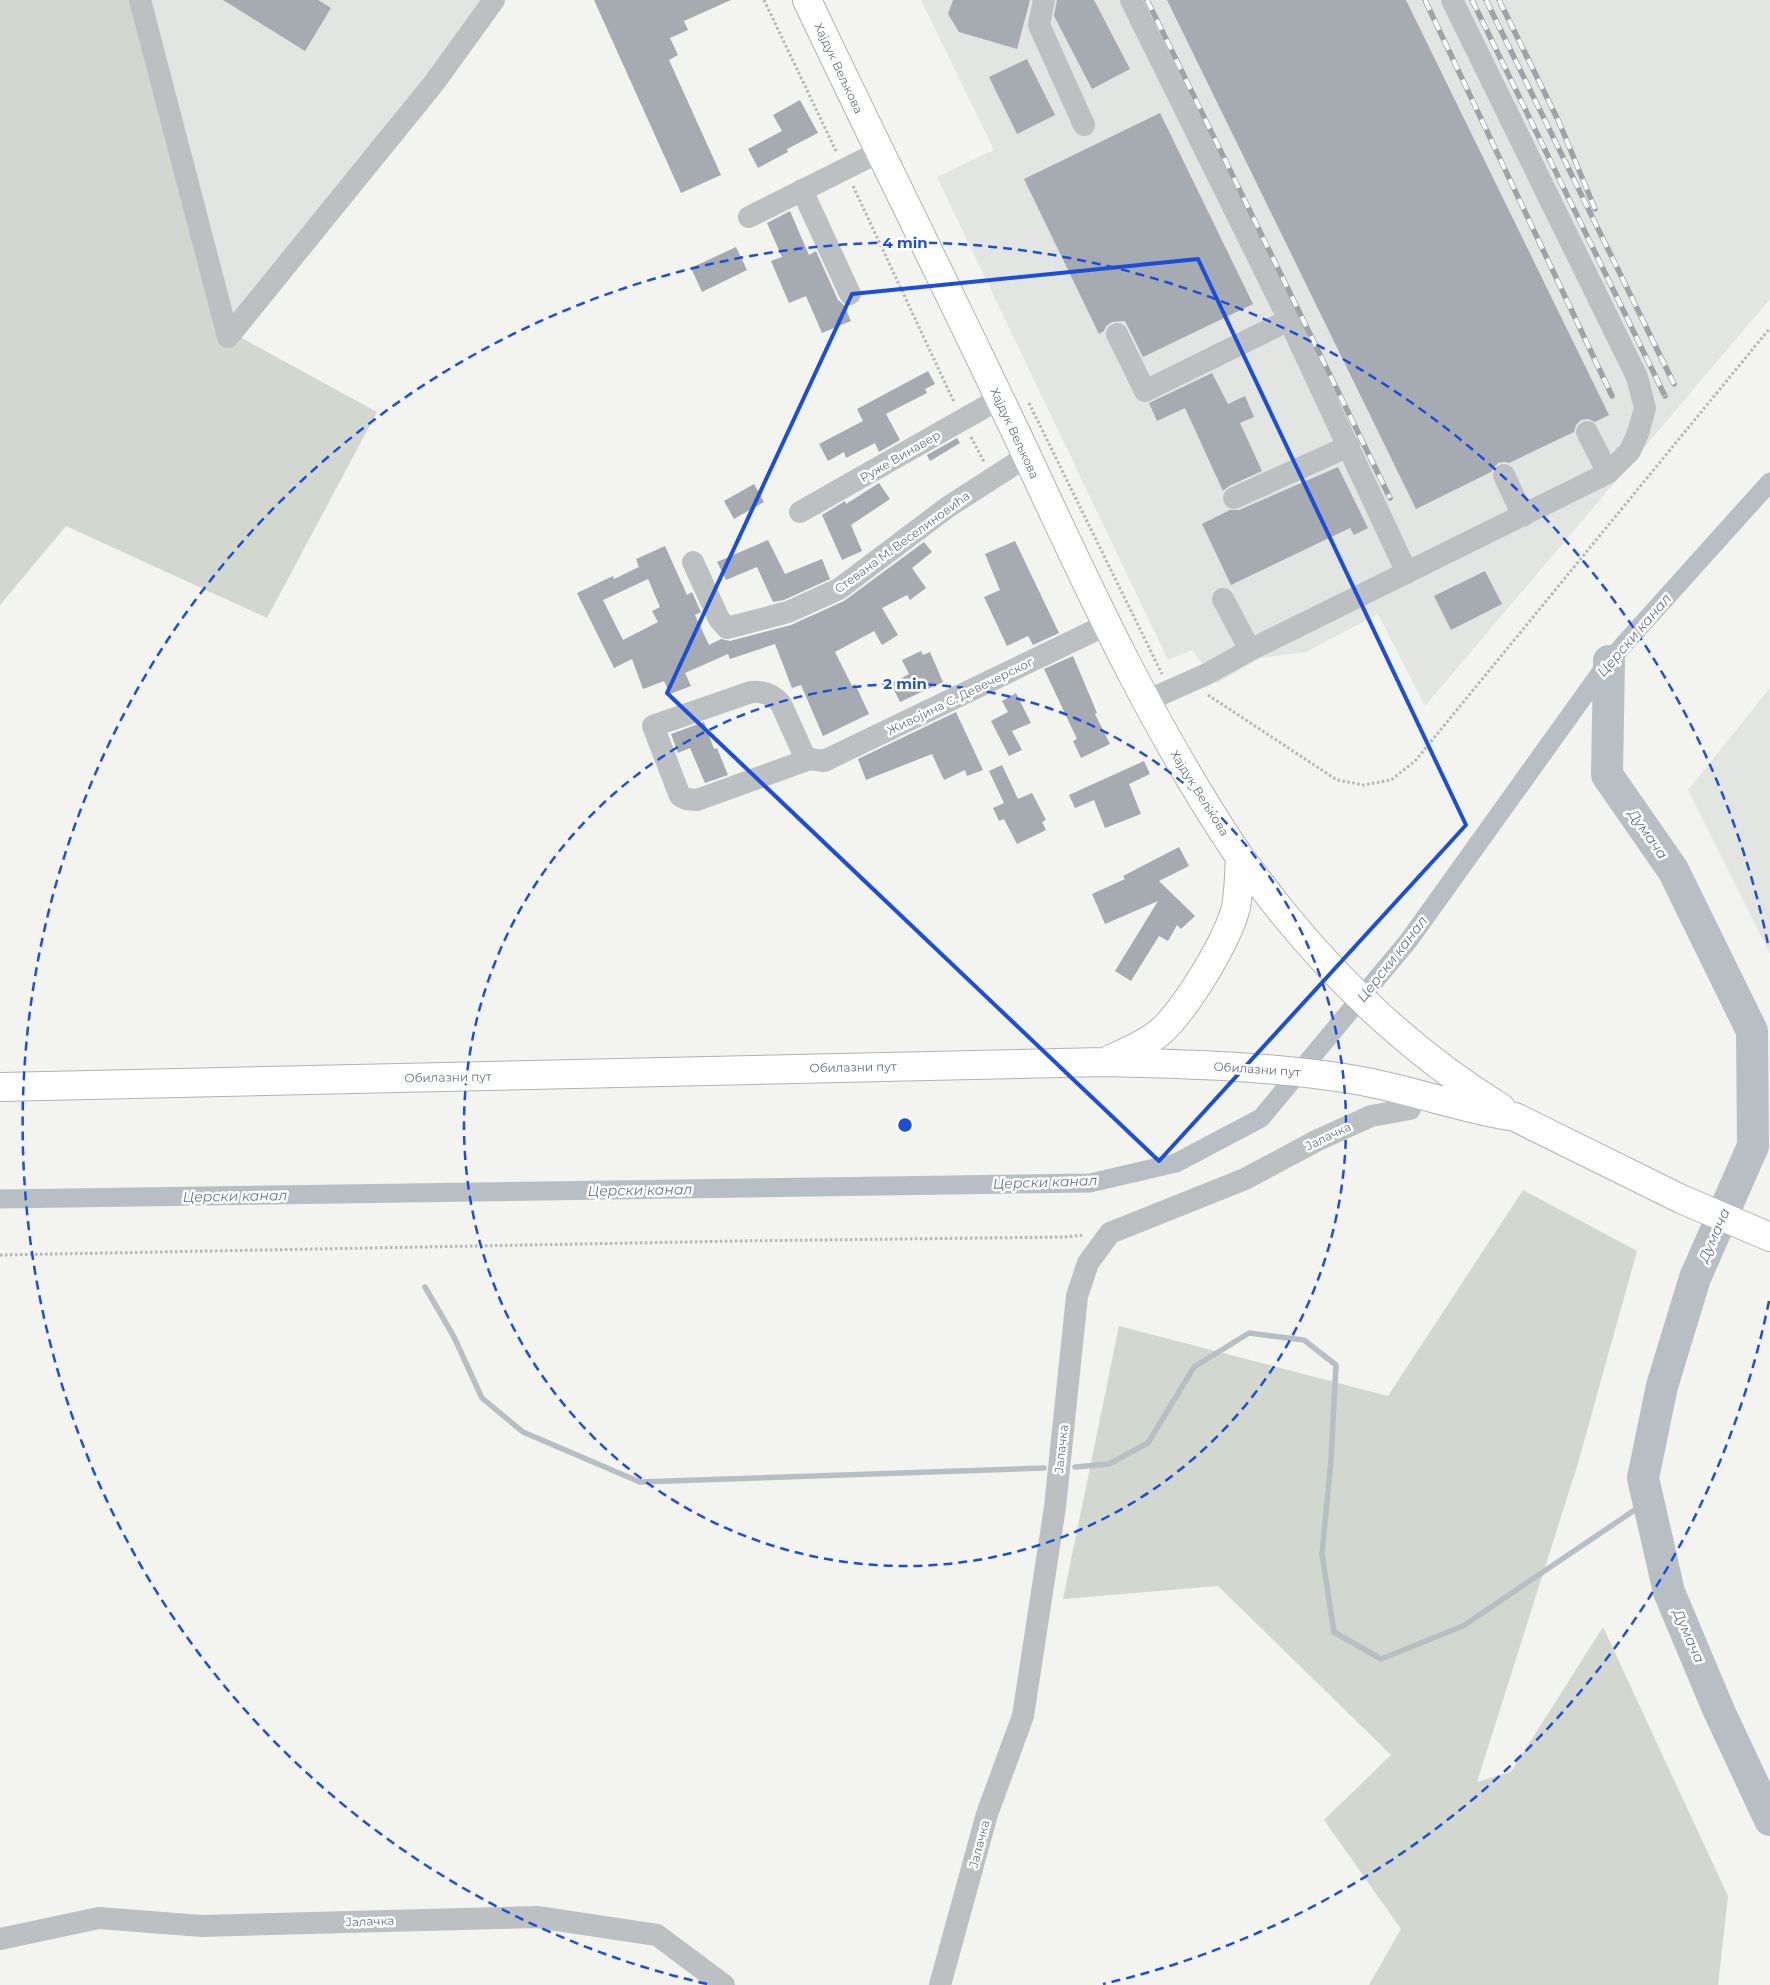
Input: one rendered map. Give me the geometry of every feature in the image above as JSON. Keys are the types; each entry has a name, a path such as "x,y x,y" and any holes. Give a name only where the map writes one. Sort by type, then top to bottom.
{"main road":[{"name":"Хајдук Вељкова","path":"806,0 1027,456 1066,542 1146,701 1188,774 1240,857 1298,931 1366,1004 1409,1044 1461,1083 1515,1117"},
{"path":"1103,1062 1128,1052 1159,1033 1171,1021 1194,989 1221,943 1235,908 1240,857"},
{"name":"Обилазни пут","path":"0,1087 1103,1062 1236,1067 1315,1074 1404,1099 1515,1117 1681,1199 1770,1237"}],"street":[{"path":"140,0 228,337 434,83 494,0"},
{"path":"1044,0 1039,25 1084,125"},
{"path":"1131,0 1289,320 1407,573"},
{"path":"1146,701 1189,682 1608,473 1630,451 1638,433 1644,408 1637,377 1452,0"},
{"path":"749,218 844,168 879,152"},
{"path":"802,190 850,294"},
{"path":"1117,334 1144,392 1289,320"},
{"name":"Руже Винавер","path":"800,512 999,399"},
{"path":"1587,432 1608,473"},
{"path":"1234,498 1349,446"},
{"name":"Стевана М. Веселиновића","path":"693,562 719,619 727,628 788,612 839,589 948,507 1027,456"},
{"path":"1504,475 1523,516"},
{"path":"1223,599 1250,650"},
{"name":"Живојина С. Девечерског","path":"810,759 697,800 686,799 680,796 653,726 751,692 767,693 781,704 804,755 810,759 824,761 1108,624"},
{"name":"Јалачка","path":"940,1985 987,1814 1023,1716 1055,1507 1078,1296 1088,1263 1110,1233 1245,1180 1318,1140 1404,1099"},
{"name":"Јалачка","path":"0,1939 99,1918 202,1926 538,1916 657,1935 724,1985"}],"path":[{"path":"764,0 992,478"},
{"path":"1189,682 1337,780 1364,785 1391,780 1415,761 1770,328"},
{"path":"0,1256 738,1241 1064,1237 1110,1233"}],"highlighted area":[{"path":"1198,259 1466,825 1159,1161 667,693 852,294"}],"shaded area":[{"path":"0,0 135,0 238,336 377,412 267,618 66,526 0,605"},
{"path":"135,0 489,0 238,336"},
{"path":"921,0 1770,0 1770,299 1425,706 1378,614 1306,652 1261,658 1217,683 1192,650 1168,660 937,177 994,150"},
{"path":"1770,688 1770,954 1688,790"},
{"path":"1523,1190 1637,1251 1578,1463 1477,1782 1511,1772 1603,1627 1728,1896 1718,1985 1369,1985 1401,1929 1324,1820 1391,1755 1218,1586 1063,1599 1119,1326 1388,1396"}],"building":[{"path":"223,0 318,0 331,8 305,51"},
{"path":"594,0 731,0 684,21 688,30 670,38 678,55 669,60 721,175 681,193"},
{"path":"953,0 1030,0 1017,49 959,32 948,14"},
{"path":"1057,0 1094,0 1130,69 1092,89 1054,16"},
{"path":"1167,0 1406,0 1609,415 1595,422 1588,419 1581,420 1576,425 1574,432 1509,463 1498,463 1491,472 1416,509"},
{"path":"1027,59 1055,115 1017,134 989,77"},
{"path":"800,100 818,133 787,149 788,152 758,168 748,149 782,131 773,115"},
{"path":"1160,113 1253,304 1143,357 1125,321 1112,322 1099,334 1024,179"},
{"path":"790,211 809,255 816,251 838,300 844,305 851,321 822,333 806,296 789,303 771,261 782,257 767,223"},
{"path":"736,247 747,270 702,292 691,268"},
{"path":"928,371 935,384 925,389 927,393 886,414 900,440 879,452 875,443 846,458 844,452 828,461 819,444 863,421 857,409"},
{"path":"1212,373 1228,404 1245,396 1254,417 1240,423 1262,471 1229,486 1223,491 1185,408 1157,421 1149,403"},
{"path":"957,438 960,443 930,461 927,455"},
{"path":"1338,467 1368,528 1354,535 1350,528 1231,585 1202,524 1230,510 1239,510"},
{"path":"879,483 890,499 851,525 862,551 842,560 822,515 845,501 846,504"},
{"path":"754,484 764,502 734,519 724,501"},
{"path":"768,540 785,574 822,559 830,579 784,600 773,602 757,567 726,580 717,562"},
{"path":"1015,541 1059,633 1033,645 1028,636 1007,646 984,597 1000,590 985,554"},
{"path":"924,542 932,552 912,568 926,588 910,600 907,595 882,608 898,635 882,645 874,631 835,652 852,686 855,684 869,714 823,736 801,685 792,688 775,644 730,659 728,654 685,673 691,686 670,694 664,681 643,689 632,659 614,668 577,593 613,576 614,579 639,567 636,559 665,546 687,595 692,592 701,612 695,615 709,645 721,639 730,641 791,625 844,601","holes":["648,579 660,607 652,611 658,622 623,640 603,600"]},
{"path":"1485,571 1502,604 1451,630 1434,596"},
{"path":"921,651 923,655 930,652 943,682 900,702 891,684 909,674 902,660"},
{"path":"1073,656 1097,713 1095,714 1110,744 1081,758 1073,741 1077,739 1044,669"},
{"path":"1016,693 1031,723 1012,731 1022,750 1009,756 991,721 1008,712 1002,701"},
{"path":"956,712 983,770 967,776 965,770 944,780 932,754 866,780 858,759"},
{"path":"704,722 714,749 717,748 728,775 705,783 690,748 678,753 671,734"},
{"path":"1144,761 1150,774 1129,784 1141,814 1105,828 1094,800 1075,808 1069,795"},
{"path":"1002,765 1018,799 1032,793 1046,820 1042,822 1046,830 1017,844 1004,819 999,821 993,808 1004,803 989,771"},
{"path":"1179,847 1189,866 1159,881 1195,916 1181,929 1177,925 1168,941 1159,936 1131,981 1115,971 1158,901 1105,924 1092,894 1125,879 1123,876"}],"waterway":[{"name":"Церски канал","path":"0,1199 1090,1183 1176,1163 1261,1118 1409,940 1609,661 1770,482"},
{"name":"Думача","path":"1609,661 1607,775 1673,870 1752,1031 1753,1146 1695,1278 1662,1386 1643,1478 1669,1592 1719,1711 1770,1820"},
{"path":"425,1287 454,1337 482,1398 523,1432 640,1482 1044,1468"},
{"path":"1075,1467 1109,1464 1148,1443 1194,1367 1249,1333 1304,1340 1336,1365 1331,1460 1322,1554 1334,1632 1381,1659 1463,1626 1648,1501"}],"railway":[{"path":"1147,0 1390,498"},
{"path":"1425,0 1612,396"},
{"path":"1472,0 1665,396"},
{"path":"1486,0 1674,384"},
{"path":"1499,0 1559,122 1595,209"}]}
